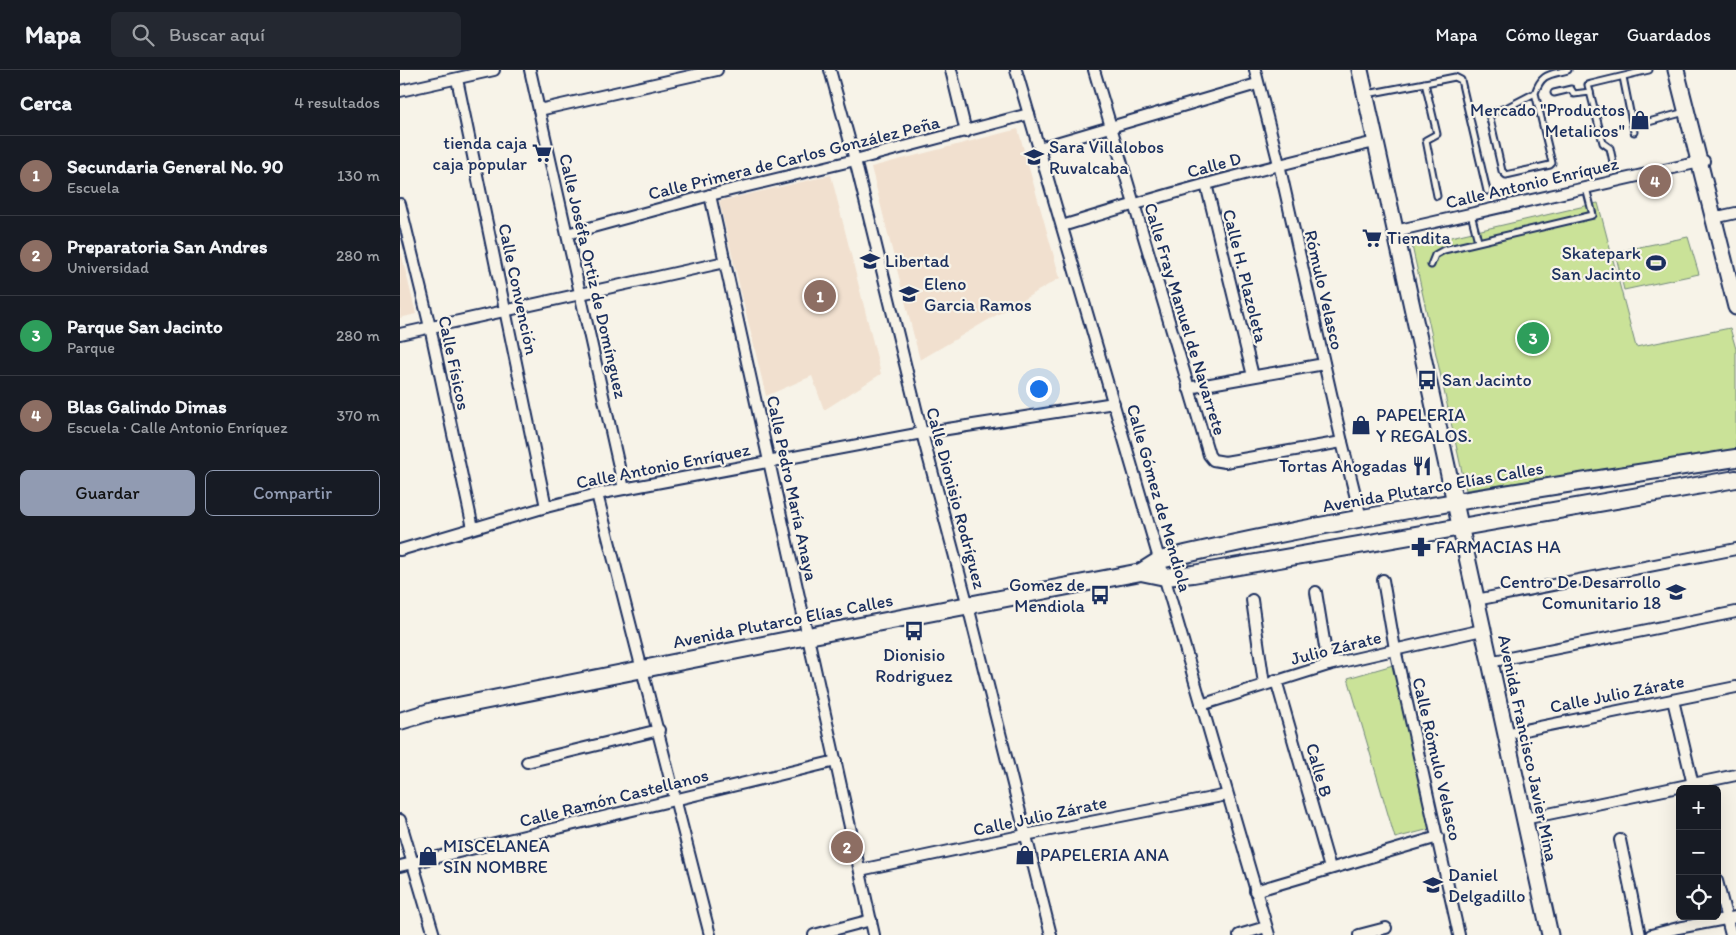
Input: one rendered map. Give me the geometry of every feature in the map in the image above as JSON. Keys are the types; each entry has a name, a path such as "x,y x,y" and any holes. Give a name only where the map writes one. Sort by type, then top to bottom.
{"main road":[{"name":"Avenida Francisco Javier Mina","path":"1360,70 1550,935"},
{"path":"1676,70 1702,162 1713,218 1734,289 1736,307"},
{"name":"Avenida Plutarco Elías Calles","path":"400,721 433,711 1141,572 1160,560 1360,518 1736,458"},
{"name":"Avenida Plutarco Elías Calles","path":"1141,572 1166,577 1203,572 1736,479"},
{"name":"Avenida Plutarco Elías Calles","path":"400,711 433,711"}],"street":[{"path":"400,91 494,70"},
{"name":"Calle Joséfa Ortiz de Domínguez","path":"530,70 624,489"},
{"path":"539,110 717,70"},
{"name":"Calle Dionisio Rodríguez","path":"830,70 855,160 922,433 1051,935"},
{"path":"951,70 966,132"},
{"name":"Calle Gómez de Mendiola","path":"1016,70 1166,577 1201,705 1268,931"},
{"name":"Calle Fray Manuel de Navarrete","path":"1094,70 1206,449 1214,460 1225,462 1342,442"},
{"name":"Rómulo Velasco","path":"1255,70 1257,84 1279,164 1360,518"},
{"name":"Calle Convención","path":"457,78 546,506"},
{"path":"1039,148 1257,84"},
{"name":"Calle Primera de Carlos González Peña","path":"567,234 710,195 966,132 1029,114"},
{"name":"Calle D","path":"1062,226 1279,164 1375,142"},
{"name":"Calle Antonio Enríquez","path":"1395,231 1702,162"},
{"name":"Calle H. Plazoleta","path":"1206,184 1253,376"},
{"name":"Calle Pedro María Anaya","path":"710,195 874,935"},
{"name":"Calle Físicos","path":"400,204 430,327 473,528"},
{"path":"1713,218 1736,213"},
{"path":"400,334 725,262"},
{"path":"1188,388 1324,364"},
{"name":"Calle Antonio Enríquez","path":"400,550 546,506 597,494 922,433 1114,403"},
{"path":"597,494 710,935"},
{"path":"1476,600 1736,549"},
{"name":"Calle Rómulo Velasco","path":"1382,580 1395,649 1459,935"},
{"path":"1316,592 1328,664"},
{"path":"1252,600 1264,684"},
{"path":"1490,662 1736,612"},
{"name":"Julio Zárate","path":"1201,705 1328,664 1482,630"},
{"name":"Calle B","path":"1276,680 1330,868"},
{"name":"Calle Julio Zárate","path":"1505,734 1736,687"},
{"path":"1674,700 1693,785"},
{"path":"527,762 659,730"},
{"name":"Calle Ramón Castellanos","path":"400,866 836,761"},
{"path":"1700,785 1736,775"},
{"path":"1524,819 1676,790"},
{"name":"Calle Julio Zárate","path":"860,870 1227,795"},
{"path":"400,820 434,935"},
{"path":"1255,890 1438,837"},
{"path":"1620,840 1640,935"},
{"path":"1721,892 1731,918 1731,935"},
{"path":"1651,935 1679,932 1731,918"},
{"path":"814,935 871,920"},
{"path":"1359,935 1386,928"},
{"path":"1239,935 1268,931"}],"lane":[{"path":"1536,93 1508,108 1489,114 1504,174 1509,176 1552,163 1536,93 1539,82 1543,78 1568,70"},
{"path":"1614,167 1610,148 1603,143 1589,84 1649,70"},
{"path":"1365,95 1454,77 1461,80 1487,191"},
{"path":"1623,77 1634,129 1689,111"},
{"path":"1425,83 1437,134 1427,138 1426,141 1437,196"},
{"path":"1554,93 1571,89 1574,94 1590,92"},
{"path":"1431,265 1432,259 1439,251 1592,215 1586,188"},
{"path":"1471,214 1478,241"}],"shaded area":[{"path":"1018,129 1060,278 920,360 871,167"},
{"path":"831,175 881,374 824,410 812,376 766,396 719,201"},
{"path":"400,248 416,314 400,318"}],"green space":[{"path":"1598,203 1636,347 1730,328 1736,349 1736,451 1466,490 1412,246"},
{"name":"Skatepark San Jacinto","path":"1688,237 1699,274 1624,290 1615,252"},
{"path":"1393,665 1430,829 1395,838 1348,678"}],"place":[{"name":"Mercado \"Productos Metalicos\"","path":"1640,120"},
{"name":"tienda caja caja popular","path":"542,153"},
{"name":"Sara Villalobos Ruvalcaba","path":"1034,157"},
{"name":"Blas Galindo Dimas","path":"1655,181"},
{"name":"Tiendita","path":"1372,238"},
{"name":"Libertad","path":"870,261"},
{"name":"Skatepark San Jacinto","path":"1656,263"},
{"name":"Eleno Garcia Ramos","path":"909,294"},
{"name":"Secundaria General No. 90","path":"820,296"},
{"name":"Parque San Jacinto","path":"1533,338"},
{"name":"San Jacinto","path":"1427,380"},
{"name":"PAPELERIA Y REGALOS.","path":"1361,425"},
{"name":"Tortas Ahogadas","path":"1422,466"},
{"name":"FARMACIAS HA","path":"1421,547"},
{"name":"Centro De Desarrollo Comunitario 18","path":"1676,592"},
{"name":"Gomez de Mendiola","path":"1100,595"},
{"name":"Dionisio Rodriguez","path":"914,631"},
{"name":"Preparatoria San Andres","path":"847,847"},
{"name":"PAPELERIA ANA","path":"1025,855"},
{"name":"MISCELANEA SIN NOMBRE","path":"428,856"},
{"name":"Daniel Delgadillo","path":"1433,885"}]}
